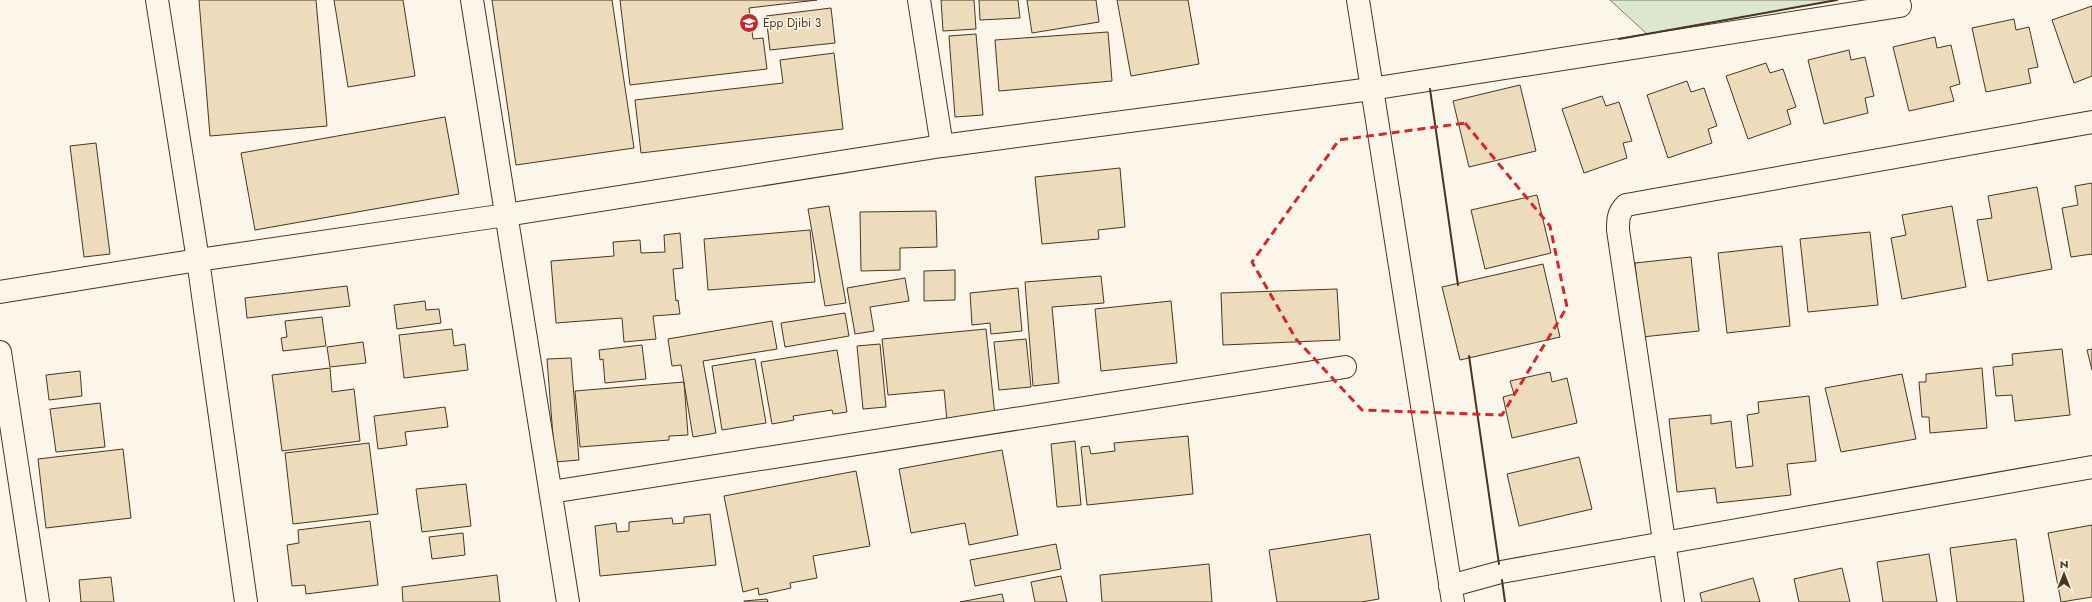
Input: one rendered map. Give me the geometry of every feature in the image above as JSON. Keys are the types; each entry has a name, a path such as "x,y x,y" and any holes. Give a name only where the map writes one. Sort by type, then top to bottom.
{"street":[{"path":"157,0 198,260 246,602"},
{"path":"472,0 568,602"},
{"path":"919,0 942,146"},
{"path":"1358,0 1452,594 1500,572 2092,467"},
{"path":"0,292 198,260 506,215 942,146 1372,89 1900,6"},
{"path":"1673,602 1663,543 1618,230 1618,217 1620,210 1626,205 2092,122"},
{"path":"0,352 38,602"},
{"path":"551,492 1345,367"}],"highlighted area":[{"path":"1465,123 1550,226 1567,307 1502,415 1362,410 1296,339 1252,262 1339,140"}],"green space":[{"path":"1610,0 1837,0 1647,34"}],"building":[{"path":"199,0 316,0 327,126 210,136"},
{"path":"334,0 403,0 415,76 348,87"},
{"path":"492,0 612,0 634,148 516,165"},
{"path":"620,0 817,0 749,8 753,39 763,38 767,69 630,85"},
{"path":"941,0 974,0 976,29 943,31"},
{"path":"979,0 1018,0 1020,18 980,20"},
{"path":"1027,0 1096,0 1099,22 1032,33"},
{"path":"1117,0 1188,0 1199,64 1131,76"},
{"path":"2092,6 2092,76 2074,83 2052,20"},
{"path":"831,8 835,43 770,50 766,16"},
{"path":"2014,19 2016,30 2029,27 2038,67 2028,69 2031,83 1986,92 1972,28"},
{"path":"1108,32 1112,81 999,91 995,40"},
{"path":"976,34 983,115 955,117 949,36"},
{"path":"1935,37 1937,48 1951,45 1960,84 1950,87 1954,101 1909,111 1893,47"},
{"path":"1849,50 1851,60 1865,57 1874,96 1865,98 1868,113 1824,124 1808,60"},
{"path":"834,53 843,129 641,153 635,100 783,83 780,60"},
{"path":"1766,63 1770,73 1783,69 1796,107 1787,110 1791,124 1748,139 1726,76"},
{"path":"1687,81 1691,92 1704,88 1717,126 1708,129 1712,143 1668,158 1647,95"},
{"path":"1520,85 1536,151 1469,167 1453,101"},
{"path":"1602,96 1606,106 1619,102 1632,141 1623,143 1627,158 1584,173 1562,109"},
{"path":"445,117 459,194 255,230 241,153"},
{"path":"96,143 110,254 84,257 70,146"},
{"path":"1120,168 1125,227 1098,230 1099,239 1042,244 1035,177"},
{"path":"2092,183 2092,254 2071,257 2062,208 2078,205 2075,186"},
{"path":"2037,187 2052,269 1988,281 1977,220 1992,218 1988,196"},
{"path":"1537,195 1551,253 1485,269 1471,210"},
{"path":"829,206 846,303 825,306 808,209"},
{"path":"1952,206 1966,287 1902,299 1891,238 1906,235 1902,215"},
{"path":"936,211 937,247 900,248 900,270 861,271 860,212"},
{"path":"810,230 815,282 708,290 704,239"},
{"path":"1870,232 1878,305 1808,312 1800,239"},
{"path":"680,233 683,268 673,269 676,301 678,300 680,314 653,316 656,339 624,342 622,318 556,323 551,261 614,256 613,242 640,240 641,253 665,252 664,235"},
{"path":"1782,246 1790,326 1727,333 1718,253"},
{"path":"1691,257 1699,331 1642,337 1635,263"},
{"path":"1543,264 1560,337 1460,360 1442,287"},
{"path":"955,270 955,300 924,301 924,271"},
{"path":"1101,276 1104,303 1052,307 1059,383 1033,386 1025,282"},
{"path":"905,278 909,301 870,307 874,331 855,334 847,288"},
{"path":"347,286 350,306 247,318 245,298"},
{"path":"1018,288 1022,331 991,334 990,323 972,325 970,293"},
{"path":"1337,289 1340,340 1223,345 1221,293"},
{"path":"425,301 426,310 439,309 441,323 397,329 394,305"},
{"path":"1171,301 1177,363 1101,371 1095,309"},
{"path":"845,313 849,336 785,347 781,323"},
{"path":"322,317 326,346 283,351 281,338 287,337 285,321"},
{"path":"772,321 777,349 703,361 716,433 693,437 681,365 672,366 668,339"},
{"path":"452,329 454,346 465,344 468,370 404,378 399,335"},
{"path":"986,329 995,416 947,420 944,390 888,395 882,339"},
{"path":"1026,339 1031,387 999,390 994,342"},
{"path":"363,342 366,363 330,367 327,347"},
{"path":"880,344 886,407 863,409 857,346"},
{"path":"642,345 646,379 605,383 603,359 600,360 599,350"},
{"path":"2062,349 2070,415 2015,421 2012,395 1996,396 1993,367 2013,365 2012,354"},
{"path":"2092,349 2092,370 2087,350"},
{"path":"837,350 847,412 833,414 832,410 793,416 794,420 772,424 761,362"},
{"path":"571,358 579,460 555,462 547,359"},
{"path":"755,359 766,423 722,430 712,366"},
{"path":"330,368 332,392 354,389 360,441 282,451 272,375"},
{"path":"1982,368 1987,428 1930,433 1929,417 1922,417 1919,382 1926,382 1926,374"},
{"path":"80,371 82,396 49,400 46,375"},
{"path":"1550,372 1552,382 1567,378 1577,423 1512,438 1503,397 1514,394 1510,381"},
{"path":"1902,374 1916,439 1841,452 1825,388"},
{"path":"684,382 688,435 669,436 669,440 580,447 575,391"},
{"path":"1809,396 1816,461 1787,464 1791,495 1717,503 1715,488 1677,492 1669,419 1711,415 1711,424 1731,421 1736,468 1753,466 1747,415 1759,413 1758,402"},
{"path":"100,403 105,447 56,452 50,409"},
{"path":"445,407 448,427 405,432 407,445 378,449 374,416"},
{"path":"1188,436 1193,494 1087,505 1081,447 1089,446 1091,454 1115,451 1114,443"},
{"path":"1075,441 1081,505 1057,507 1051,444"},
{"path":"369,443 378,514 293,524 285,453"},
{"path":"123,449 131,518 46,528 38,459"},
{"path":"1002,450 1018,535 969,545 965,523 911,533 899,469"},
{"path":"1579,457 1592,509 1519,526 1507,474"},
{"path":"856,471 870,546 813,556 817,578 790,583 791,588 759,595 758,588 743,592 724,496"},
{"path":"466,484 471,526 422,532 416,489"},
{"path":"710,514 716,565 600,576 595,526 616,523 617,532 629,531 629,522 672,518 673,524 684,523 684,517"},
{"path":"370,521 378,585 306,594 305,585 292,586 287,545 299,543 298,530"},
{"path":"2092,525 2092,597 2061,602 2048,533"},
{"path":"463,533 465,555 432,559 429,537"},
{"path":"1370,534 1379,599 1361,602 1277,602 1269,550"},
{"path":"2016,539 2024,602 1957,602 1950,548"},
{"path":"1056,544 1061,569 975,586 970,560"},
{"path":"1929,554 1937,602 1883,602 1877,562"},
{"path":"1209,564 1212,602 1102,602 1100,575"},
{"path":"1842,568 1850,602 1799,602 1794,579"},
{"path":"497,575 500,602 403,602 402,587"},
{"path":"1061,576 1067,602 1035,602 1031,582"},
{"path":"111,577 114,602 81,602 79,580"},
{"path":"1753,578 1760,602 1702,602 1700,593"},
{"path":"1002,594 1004,602 960,602"},
{"path":"767,599 768,602 744,602 744,601"}],"wall":[{"path":"1619,39 1837,0"},
{"path":"1430,89 1458,285"},
{"path":"1469,356 1499,564"},
{"path":"1502,580 1505,602"}],"place":[{"name":"Epp Djibi 3","path":"749,23"}]}
